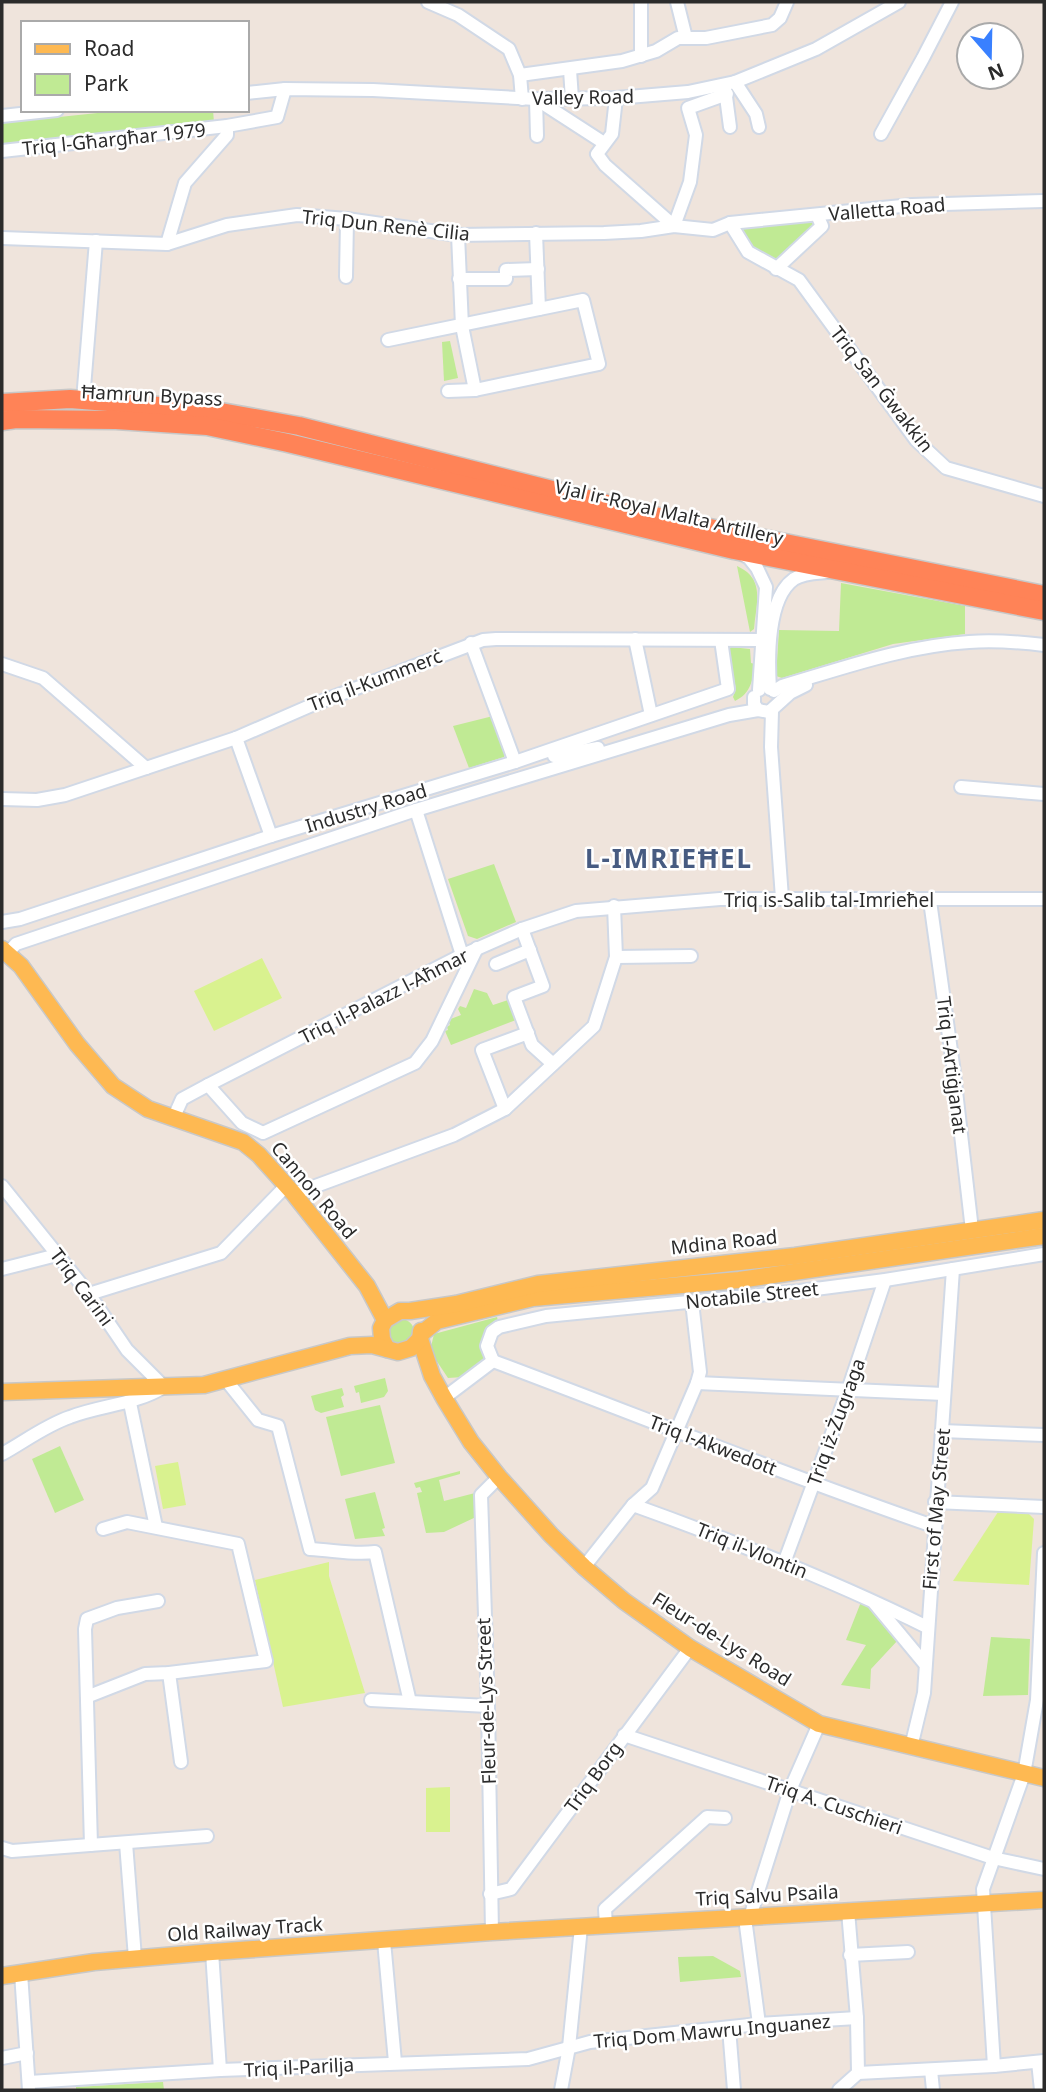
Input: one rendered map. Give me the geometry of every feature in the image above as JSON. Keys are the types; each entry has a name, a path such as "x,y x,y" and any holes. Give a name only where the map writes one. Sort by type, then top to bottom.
{"highway":[{"path":"2,403 83,400 210,410 299,426"},
{"name":"Ħamrun Bypass","path":"2,414 116,416 299,426"},
{"name":"Ħamrun Bypass","path":"2,421 116,416 207,426 288,443"},
{"path":"2,432 71,426 208,434 288,443"},
{"name":"Vjal ir-Royal Malta Artillery","path":"299,426 717,530 1044,595"},
{"name":"Vjal ir-Royal Malta Artillery","path":"288,443 734,550 1044,611"}],"main road":[{"name":"Cannon Road","path":"3,951 22,966 77,1044 113,1086 148,1109 243,1142 259,1154 367,1286 383,1324"},
{"name":"Mdina Road","path":"405,1311 456,1304 538,1284 795,1256 1044,1220"},
{"name":"Mdina Road","path":"421,1336 437,1321 533,1298 739,1280 1044,1236"},
{"name":"Cannon Road","path":"367,1286 405,1311"},
{"path":"2,1392 204,1385 350,1346 372,1345 393,1351 411,1348 421,1336 420,1321 405,1311 350,1346"},
{"path":"383,1324 382,1339 393,1351"},
{"name":"Fleur-de-Lys Road","path":"421,1336 432,1376 444,1398 471,1442 499,1477 584,1567 624,1601 690,1648 819,1724 1044,1778"},
{"name":"Fleur-de-Lys Road","path":"393,1351 432,1376"},
{"name":"Triq Salvu Psaila","path":"492,1932 1044,1900"},
{"name":"Old Railway Track","path":"8,1973 135,1958 492,1932"}],"street":[{"path":"428,2 458,15 509,49 520,75 522,99"},
{"path":"641,2 641,56"},
{"path":"677,2 686,38"},
{"path":"520,75 622,61 656,51 678,38 706,38 772,25 780,18 787,2"},
{"path":"881,134 952,2"},
{"name":"Valley Road","path":"248,93 285,89 373,90 522,99 572,99 616,98 728,87 816,49 894,3"},
{"path":"570,70 572,99"},
{"path":"728,87 730,127"},
{"path":"728,87 756,114 760,127"},
{"path":"616,98 612,134 597,154 605,165 674,226 690,182 696,135 688,108 728,87"},
{"name":"Triq l-Għargħar 1979","path":"2,151 227,126 277,117 285,89"},
{"path":"536,99 604,143"},
{"path":"536,99 537,136"},
{"path":"2,117 41,112"},
{"path":"167,244 185,183 228,135 227,126"},
{"name":"Valletta Road","path":"730,223 912,205 1044,201"},
{"name":"Triq Dun Renè Cilia","path":"2,238 167,244 227,225 297,215 347,219 458,235 641,231 674,226 713,230 730,223"},
{"path":"776,269 822,226 817,215"},
{"path":"346,277 347,219"},
{"name":"Triq San Ġwakkin","path":"730,223 748,252 799,280 916,440 946,468 1044,496"},
{"path":"536,233 539,309"},
{"path":"458,235 462,326 475,390"},
{"path":"83,400 96,241"},
{"path":"459,279 506,279 506,270 538,269"},
{"path":"388,340 583,300 599,363 475,390 448,391"},
{"path":"734,550 749,558 766,587 762,640 782,898"},
{"path":"766,700 775,605 795,578 837,571"},
{"name":"Triq il-Kummerċ","path":"2,799 37,800 65,795 236,738 312,705 471,643 496,639 762,640"},
{"path":"635,639 651,715"},
{"name":"Industry Road","path":"2,922 20,919 271,836 515,762 728,689 721,640"},
{"name":"Industry Road","path":"3,951 16,944 416,810 729,715 790,693 827,673 907,650 967,642 1003,640 1044,645"},
{"path":"471,643 515,762 652,738"},
{"path":"2,664 43,678 146,768"},
{"path":"236,738 271,836"},
{"path":"961,787 1044,794"},
{"path":"416,810 462,955"},
{"name":"Triq is-Salib tal-Imrieħel","path":"614,906 691,900 782,898 930,901 1044,899"},
{"name":"Triq l-Artiġjanat","path":"930,901 972,1230"},
{"path":"89,1294 221,1253 290,1190 454,1135 505,1109 594,1026 616,957 614,906"},
{"name":"Triq il-Palazz l-Aħmar","path":"173,1119 182,1099 462,955 522,929 576,911 614,906"},
{"path":"522,929 543,986 514,997 532,1045 553,1064"},
{"path":"208,1085 242,1123 262,1133 415,1063 432,1041 477,948"},
{"path":"496,964 530,950"},
{"path":"616,957 691,956"},
{"path":"505,1109 482,1050 528,1033"},
{"name":"Triq Carini","path":"2,1186 89,1294 127,1350 164,1387"},
{"name":"Notabile Street","path":"493,1361 487,1346 492,1332 499,1326 546,1316 800,1292 1044,1254"},
{"path":"2,1269 57,1255"},
{"name":"First of May Street","path":"911,1747 924,1693 933,1526 953,1269"},
{"name":"Triq iż-Żugraga","path":"784,1563 886,1280"},
{"path":"584,1567 633,1505 652,1489 677,1430 700,1372 692,1301"},
{"path":"444,1398 493,1361"},
{"name":"Triq l-Akwedott","path":"493,1361 814,1485 933,1526"},
{"path":"226,1380 258,1420 278,1426 310,1549 336,1550 353,1555 375,1552 410,1702"},
{"path":"696,1383 944,1394"},
{"path":"2,1454 69,1417 130,1402 164,1387"},
{"path":"130,1402 156,1527"},
{"path":"942,1431 1044,1435"},
{"name":"Fleur-de-Lys Street","path":"492,1932 481,1495 499,1477"},
{"path":"935,1502 1044,1507"},
{"name":"Triq il-Vlontin","path":"633,1505 784,1563 870,1599 927,1627"},
{"path":"89,1696 145,1674 266,1661 238,1544 127,1522 103,1529"},
{"path":"994,2066 983,1889 1024,1774 1041,1702 1044,1553"},
{"name":"Triq il-Vlontin","path":"870,1599 924,1663"},
{"path":"91,1845 89,1696 85,1629 87,1619 117,1608 158,1601"},
{"name":"Triq Borg","path":"490,1894 511,1889 690,1648"},
{"path":"169,1673 181,1762"},
{"path":"371,1700 488,1706"},
{"path":"759,2024 747,1917 790,1790 819,1724"},
{"name":"Triq A. Cuschieri","path":"624,1735 993,1858 1044,1869"},
{"path":"606,1926 606,1909 706,1816 725,1818"},
{"path":"2,1848 12,1851 207,1836"},
{"path":"125,1843 135,1958"},
{"path":"848,1911 857,2018 858,2073"},
{"path":"561,2090 569,2047 581,1927"},
{"path":"384,1941 395,2062"},
{"path":"212,1952 220,2070"},
{"path":"850,1955 908,1952"},
{"path":"8,1973 27,2053 29,2086"},
{"name":"Triq Dom Mawru Inguanez","path":"569,2047 590,2042 759,2024 857,2018"},
{"path":"729,2028 734,2090"},
{"name":"Triq il-Parilja","path":"29,2086 220,2070 528,2059 569,2047"},
{"path":"2,2058 27,2053"},
{"path":"839,2090 858,2073 1041,2061 1041,2090"},
{"path":"931,2070 933,2090"}],"green space":[{"path":"107,112 213,112 214,123 2,145 2,123"},
{"path":"812,219 818,225 777,263 750,247 741,235 745,226"},
{"path":"450,341 458,378 444,381 442,342"},
{"path":"737,566 746,571 756,585 754,629 750,632"},
{"path":"841,583 965,606 965,634 893,644 782,678 776,676 779,630 839,631"},
{"path":"731,647 750,649 751,663 755,664 750,686 744,695 735,701 733,697 736,689 728,650"},
{"path":"493,716 504,757 469,768 453,726"},
{"path":"494,864 516,922 477,939 468,936 448,879"},
{"path":"262,958 282,998 214,1031 194,991"},
{"path":"474,989 487,993 493,1005 508,1000 516,1020 451,1045 445,1031 450,1025 448,1020 461,1015 458,1009 460,1006 466,1008"},
{"path":"497,1317 485,1360 463,1377 448,1378 430,1351 434,1334"},
{"path":"401,1319 410,1323 414,1332 410,1341 401,1345 392,1341 388,1332 392,1323"},
{"path":"385,1378 388,1391 384,1397 361,1403 359,1392 356,1393 354,1386"},
{"path":"342,1388 344,1407 321,1413 315,1410 311,1396"},
{"path":"380,1405 395,1463 341,1476 326,1417"},
{"path":"60,1446 84,1500 55,1513 32,1459"},
{"path":"178,1462 186,1505 163,1509 155,1466"},
{"path":"460,1471 460,1474 439,1480 444,1501 475,1493 476,1517 444,1532 426,1533 417,1493 422,1492 414,1483"},
{"path":"375,1492 385,1536 355,1539 345,1499"},
{"path":"998,1512 1029,1514 1034,1519 1029,1585 953,1581"},
{"path":"329,1562 329,1576 365,1693 283,1707 255,1580"},
{"path":"861,1602 867,1603 898,1640 871,1669 870,1689 841,1685 866,1645 846,1640"},
{"path":"991,1637 1030,1639 1028,1695 983,1696"},
{"path":"450,1787 450,1832 426,1832 426,1788"},
{"path":"713,1956 740,1971 741,1977 680,1982 678,1957"},
{"path":"163,2082 164,2090 76,2090 76,2087"}],"district":[{"name":"L-IMRIEĦEL","path":"669,858"}]}
